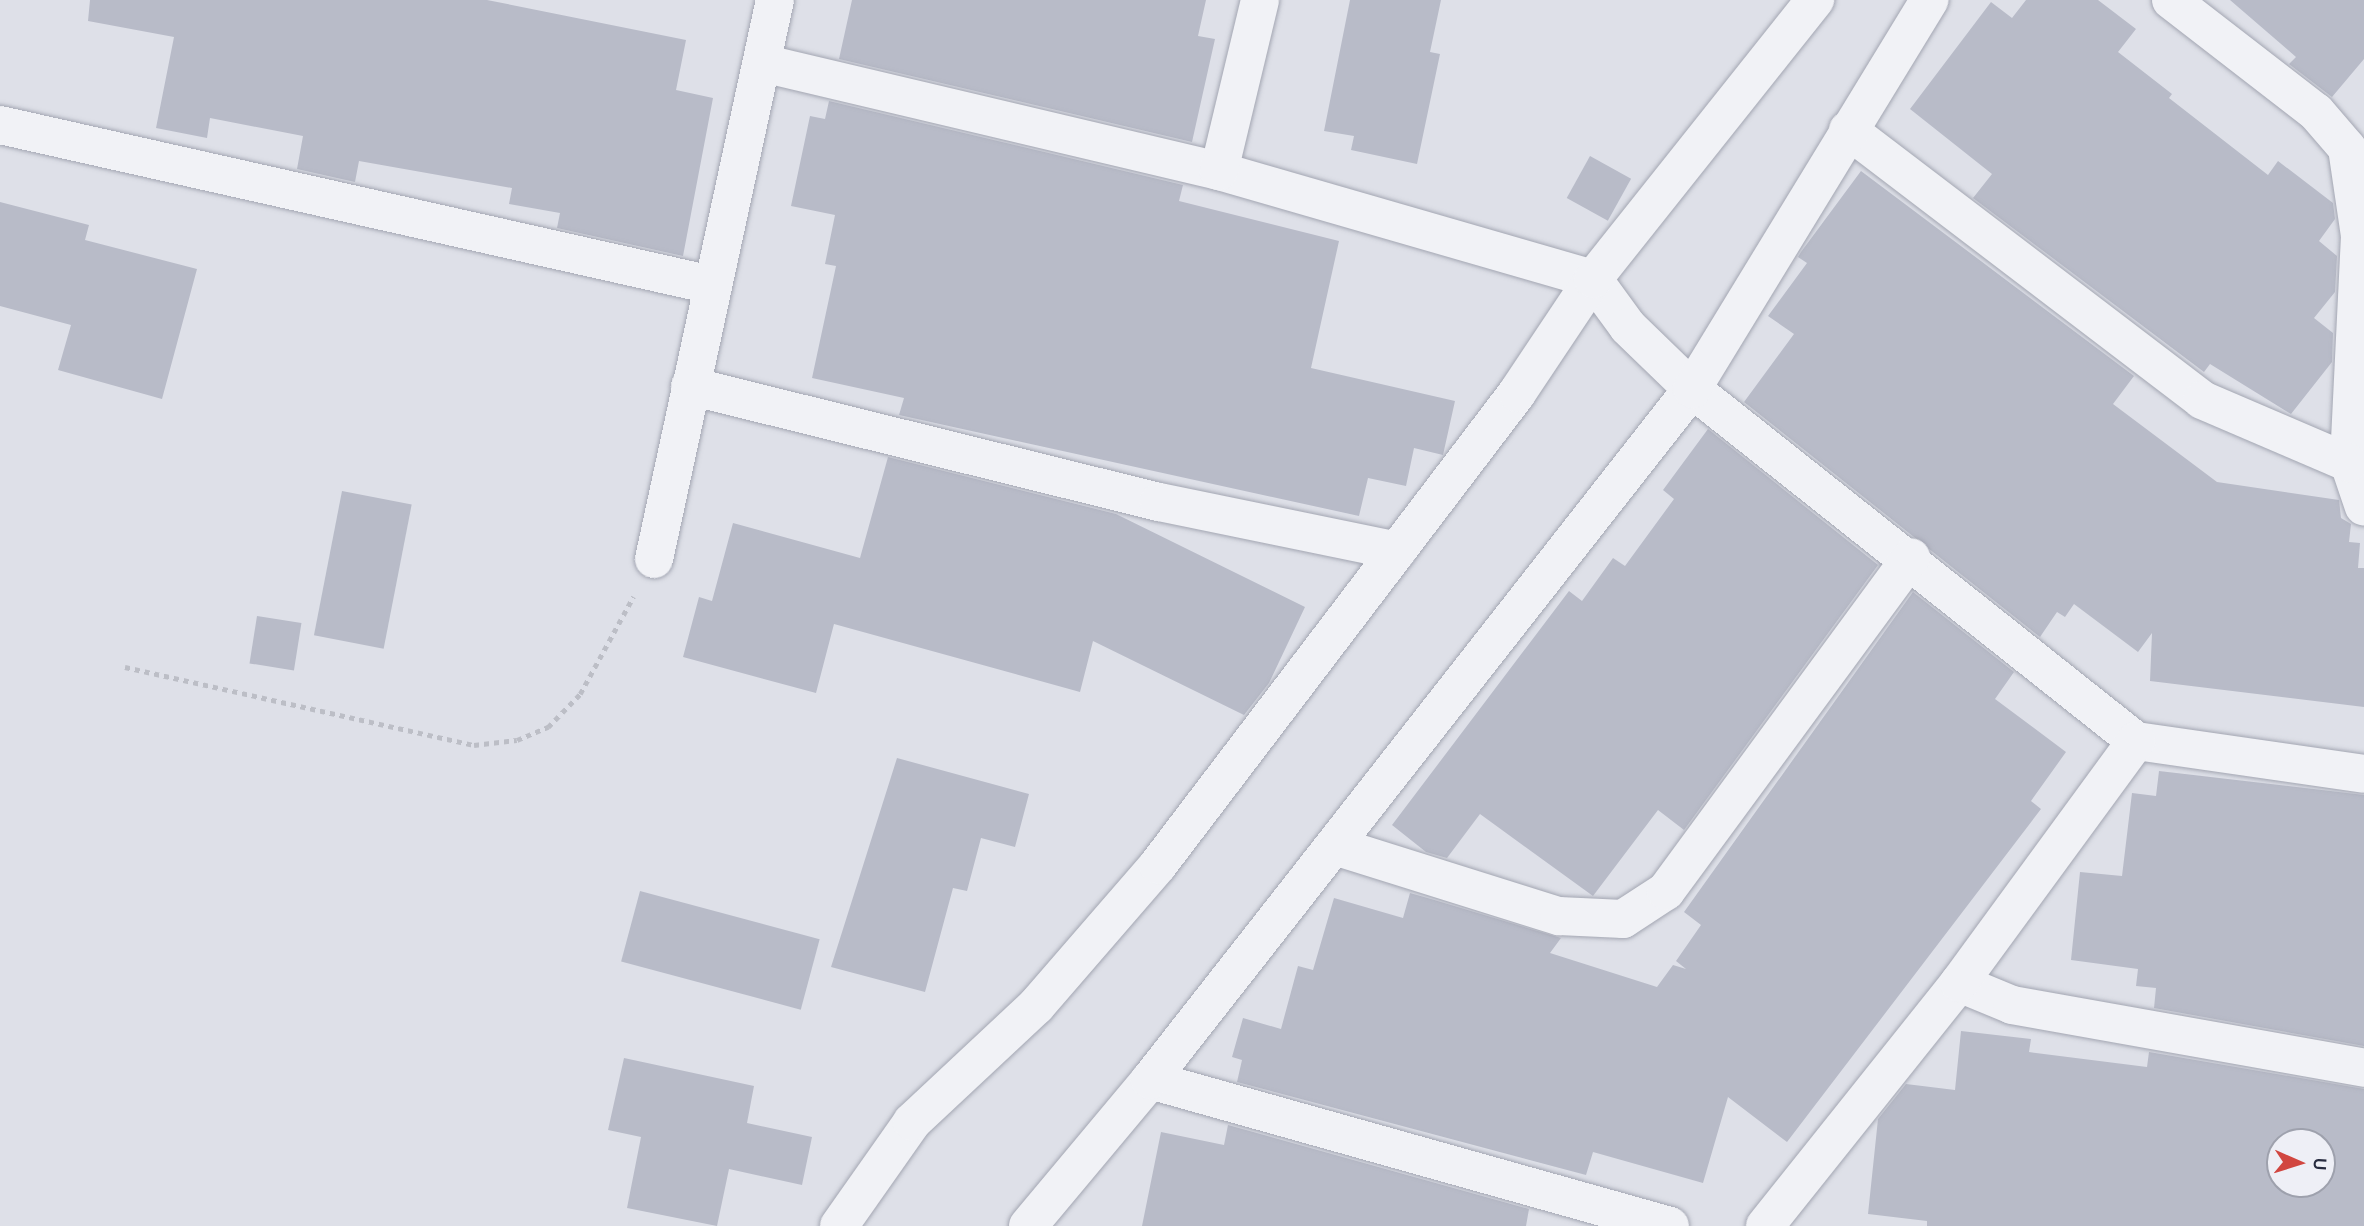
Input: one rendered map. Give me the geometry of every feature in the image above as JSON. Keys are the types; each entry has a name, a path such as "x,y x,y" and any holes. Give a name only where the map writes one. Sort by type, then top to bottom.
{"street":[{"path":"654,559 775,0"},
{"path":"1219,171 1260,0"},
{"path":"839,1226 912,1122 1036,1006 1158,865 1397,551 1593,279 1815,0"},
{"path":"1028,1226 1150,1080 1692,389 1929,0"},
{"path":"2171,0 2316,111 2347,148 2360,236 2348,463 2364,507"},
{"path":"762,63 1219,171 1593,279 1628,327 1665,358 1692,389 1911,557 2136,741 2364,774"},
{"path":"0,125 712,285"},
{"path":"1848,130 2202,400 2348,463"},
{"path":"690,386 1159,502 1397,551"},
{"path":"1335,846 1559,916 1623,919 1666,891 1911,557"},
{"path":"1765,1226 1959,983 2136,741"},
{"path":"1959,983 2012,1005 2364,1068"},
{"path":"1150,1080 1670,1226"}],"path":[{"path":"125,667 474,745 517,740 548,727 580,694 654,559"}],"building":[{"path":"90,0 487,0 686,40 676,90 713,98 683,256 557,228 560,213 509,204 512,188 359,161 355,182 297,169 303,136 210,118 207,138 156,128 174,37 88,21"},
{"path":"852,0 1206,0 1198,36 1215,39 1192,142 839,59"},
{"path":"1350,0 1441,0 1430,52 1440,54 1417,164 1351,150 1354,136 1324,131"},
{"path":"2026,0 2098,0 2136,29 2118,52 2172,94 2169,98 2268,175 2278,161 2333,203 2335,219 2319,241 2337,256 2335,292 2314,318 2333,333 2332,362 2291,414 2210,364 2204,372 1973,198 1992,174 1910,109 1991,2 2012,18"},
{"path":"2230,0 2364,0 2364,59 2332,97 2289,64 2296,57"},
{"path":"829,101 1183,185 1179,201 1339,241 1311,368 1455,401 1443,455 1414,448 1406,486 1368,478 1359,516 899,415 904,398 812,378 836,266 825,264 835,215 791,206 810,116 825,119"},
{"path":"1590,156 1631,179 1608,221 1567,198"},
{"path":"1861,171 2134,376 2113,404 2217,482 2339,500 2341,518 2351,524 2349,542 2360,543 2358,568 2364,568 2364,707 2150,681 2152,633 2138,652 2074,604 2065,617 2057,612 2040,637 1744,402 1794,334 1768,316 1807,263 1798,257 1801,252"},
{"path":"0,202 89,225 85,240 197,269 162,399 58,370 71,325 0,306"},
{"path":"1708,429 1878,565 1684,830 1658,810 1593,896 1480,814 1447,858 1426,852 1392,825 1569,591 1582,601 1613,558 1625,566 1674,499 1663,490"},
{"path":"888,457 1116,514 1305,607 1269,683 1244,715 1093,641 1080,692 834,624 816,693 683,657 699,597 712,601 733,523 860,558"},
{"path":"342,491 412,505 384,649 314,635"},
{"path":"1913,592 2014,672 1995,699 2066,752 2031,801 2041,809 1787,1142 1728,1097 1703,1183 1593,1152 1586,1175 1237,1082 1242,1060 1232,1057 1243,1018 1281,1029 1298,966 1313,970 1334,898 1403,918 1410,893 1561,938 1550,953 1657,987 1673,965 1686,969 1676,961 1701,925 1684,912"},
{"path":"257,616 301,623 294,670 249,663"},
{"path":"897,758 1029,794 1015,847 981,838 967,891 953,888 925,992 831,967"},
{"path":"2159,771 2364,795 2364,1046 2154,1008 2156,988 2136,986 2138,969 2071,960 2080,872 2122,876 2132,793 2156,796"},
{"path":"640,891 820,939 801,1010 621,962"},
{"path":"1961,1031 2031,1039 2029,1052 2147,1067 2149,1052 2364,1089 2364,1226 1927,1226 1927,1221 1868,1214 1878,1119 1906,1084 1955,1090"},
{"path":"624,1058 754,1086 747,1123 812,1137 802,1185 729,1169 717,1226 627,1208 641,1137 608,1130"},
{"path":"1228,1125 1529,1209 1526,1226 1142,1226 1161,1132 1224,1145"}]}
